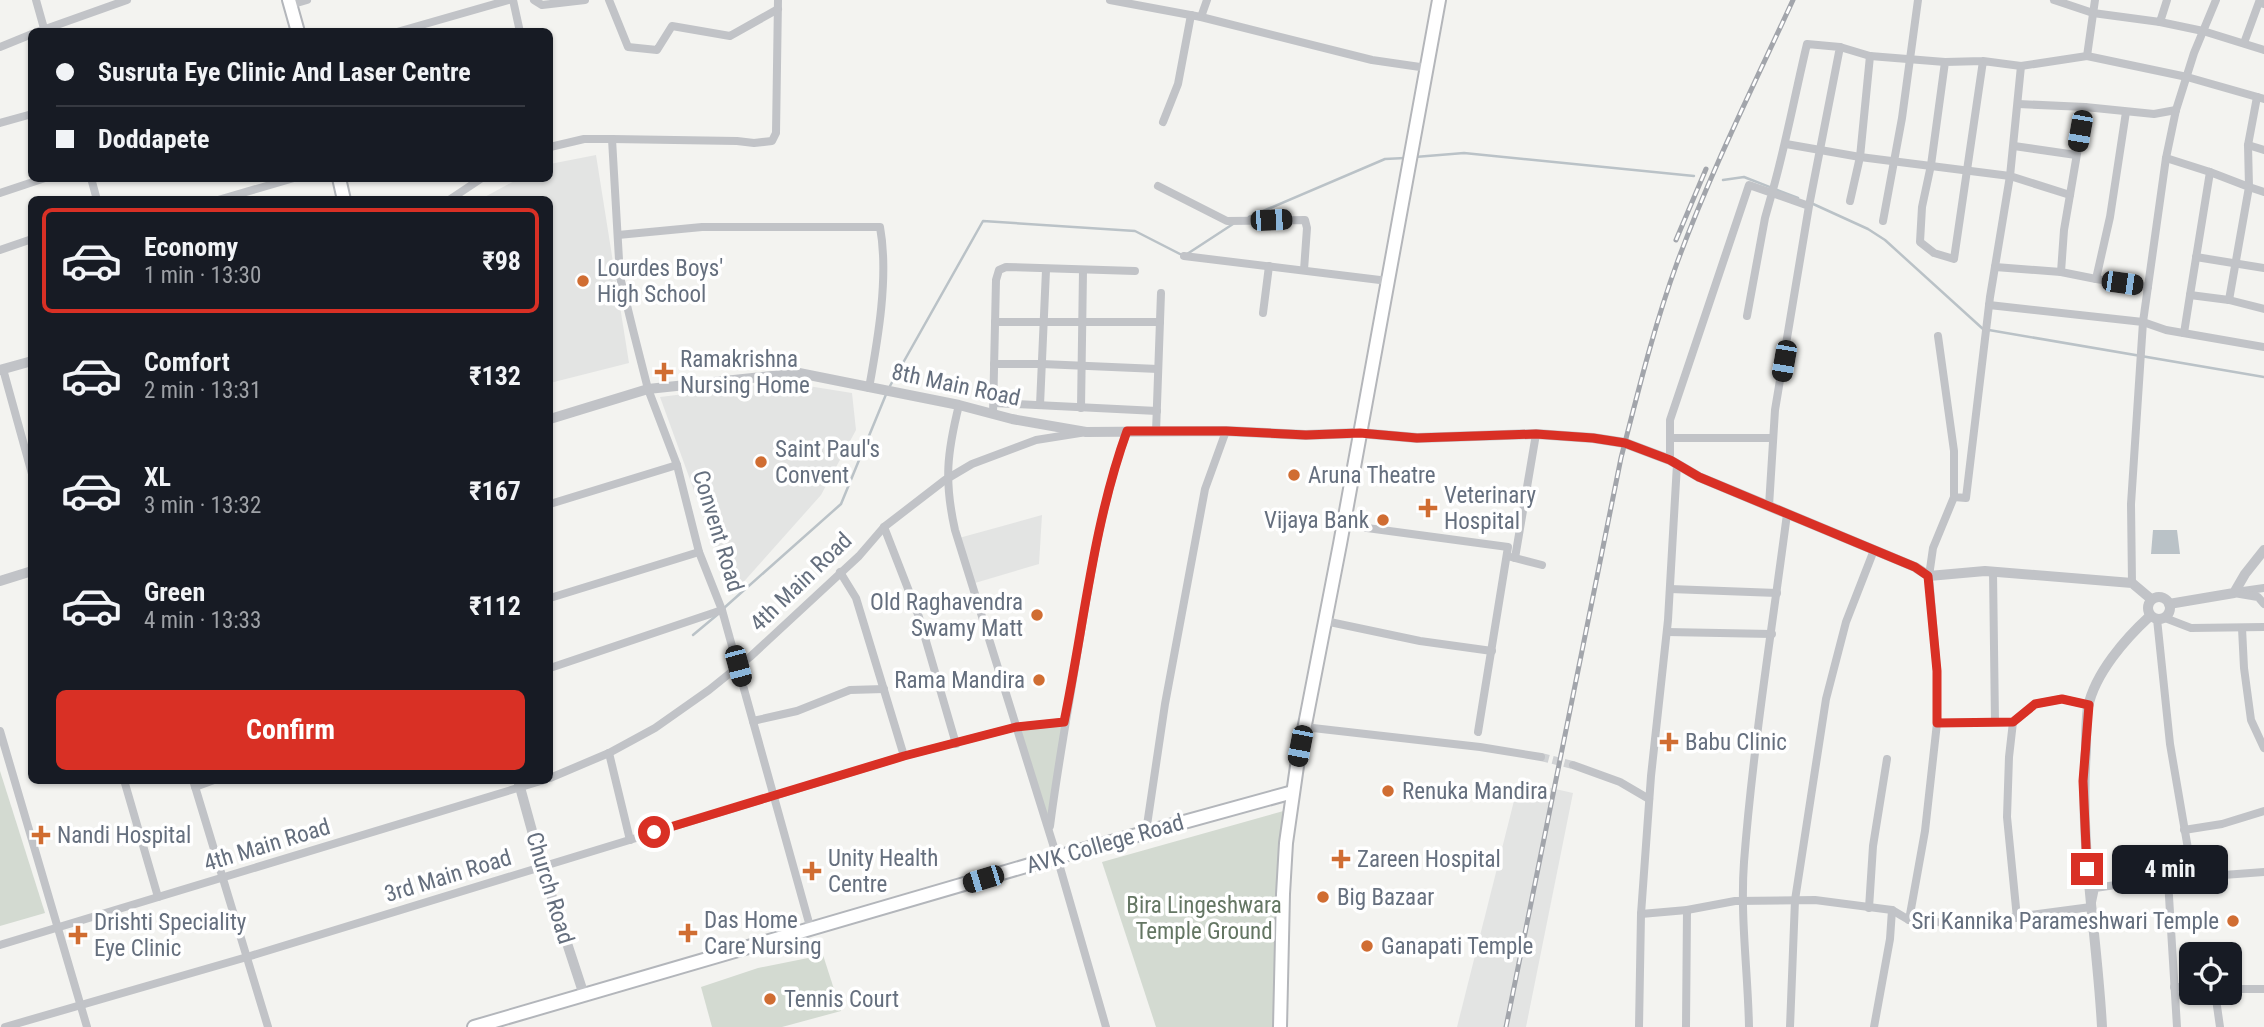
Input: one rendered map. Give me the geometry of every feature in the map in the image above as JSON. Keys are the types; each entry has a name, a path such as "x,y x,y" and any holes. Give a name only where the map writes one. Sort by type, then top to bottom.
{"main road":[{"path":"1280,1027 1283,894 1293,792 1439,0"},
{"path":"289,2 297,28"},
{"name":"AVK College Road","path":"474,1027 1057,857 1293,792"}],"street":[{"path":"36,0 41,28"},
{"path":"50,28 127,0"},
{"path":"289,2 307,0"},
{"path":"411,28 511,0 519,28"},
{"path":"534,0 542,5 584,0"},
{"path":"608,0 628,47 657,50 672,26 730,36 778,5"},
{"path":"1110,0 1151,4 1372,60 1427,68"},
{"path":"1163,122 1178,84 1196,16 1207,0"},
{"path":"1883,221 1895,160 1918,0"},
{"path":"2054,0 2093,13 2203,31 2264,50"},
{"path":"2087,56 2095,0"},
{"path":"2160,22 2167,0"},
{"path":"2132,583 2131,504 2140,356 2166,158 2176,110 2216,0"},
{"path":"2244,43 2261,2"},
{"path":"553,146 584,139 737,141 754,144 772,141 776,133 778,5"},
{"path":"0,47 28,36"},
{"path":"1747,316 1765,218 1786,144 1789,119 1807,44 1840,47 1870,57 1945,62 1983,61 2021,66 2087,56 2187,77 2260,98 2248,145 2249,187 2229,300"},
{"path":"1769,506 1773,438 1810,203 1840,47"},
{"path":"1850,201 1860,157 1870,57"},
{"path":"1945,62 1931,165 1922,207 1920,242 1934,254 1954,259 1983,61"},
{"path":"1954,497 1966,498 1989,305 2014,146 2021,66"},
{"path":"2018,104 2085,107 2126,113 2154,114 2176,110"},
{"path":"2061,272 2070,195 2085,107"},
{"path":"2096,279 2110,216 2126,113"},
{"path":"0,123 28,115"},
{"name":"Convent Road","path":"612,139 620,277 648,389 677,465 699,552 722,610 811,930"},
{"path":"1786,144 1860,157 2010,176 2070,195"},
{"path":"2248,145 2264,150"},
{"path":"2014,146 2076,155"},
{"path":"2166,158 2264,192"},
{"path":"2184,333 2210,172"},
{"path":"0,192 32,182"},
{"path":"232,196 281,182"},
{"path":"455,196 476,182"},
{"path":"1639,1027 1641,914 1649,799 1670,589 1674,462 1670,420 1749,185 1810,203"},
{"path":"1158,186 1227,221 1305,220 1307,228 1304,270"},
{"path":"618,235 702,227 880,227 884,250 878,340 869,388"},
{"path":"0,250 28,240"},
{"path":"1184,256 1388,281"},
{"path":"2196,257 2264,268"},
{"path":"1263,313 1269,266"},
{"path":"1135,271 1006,267 999,270 996,280 993,409 1040,405 1157,411"},
{"path":"1995,267 2061,272 2148,287"},
{"path":"1040,405 1045,270"},
{"path":"1081,408 1083,271"},
{"path":"1156,432 1161,292"},
{"path":"2190,295 2229,300 2264,309"},
{"path":"1989,305 2143,322 2184,333 2264,347"},
{"path":"995,322 1160,322"},
{"path":"1909,920 1925,831 1937,723 1937,671 1928,576 1933,548 1954,497 1954,452 1938,336"},
{"path":"28,362 2,369 28,460"},
{"path":"995,364 1158,369"},
{"name":"8th Main Road","path":"553,418 648,389 799,373 959,405 993,409 1086,432 1226,431 1306,435 1360,433 1417,438 1536,434 1617,441 1674,462 1699,477 1915,567 1928,576"},
{"path":"959,405 950,439 947,479 955,530 1057,857 1106,1027"},
{"path":"1049,831 1064,722 1099,530 1112,473 1127,431"},
{"path":"1146,832 1163,718 1205,489 1226,431"},
{"name":"4th Main Road","path":"553,777 609,753 655,729 738,666 859,556 884,527 947,479 972,464 1036,440 1086,432"},
{"path":"1478,732 1536,434"},
{"path":"1670,438 1773,438"},
{"path":"553,503 677,465"},
{"path":"1749,1027 1743,901 1744,864 1787,513"},
{"path":"1345,520 1367,528 1507,547 1511,557"},
{"path":"884,527 919,617 956,744"},
{"path":"1790,1027 1795,900 1826,699 1846,622 1874,550"},
{"path":"2234,593 2264,550"},
{"path":"553,597 699,552"},
{"path":"1511,557 1542,565"},
{"path":"0,581 28,572"},
{"path":"840,572 856,597 904,756"},
{"path":"1928,576 1993,572 2132,583 2151,599"},
{"path":"1993,572 1995,722"},
{"path":"1670,589 1777,593"},
{"path":"2169,604 2264,589"},
{"path":"2234,593 2258,597 2264,604"},
{"path":"2102,1027 2085,850 2083,781 2089,705 2109,661 2127,637 2169,612 2169,604 2161,597 2151,599"},
{"path":"2151,599 2147,609 2157,618 2191,628 2264,627"},
{"path":"553,667 722,610"},
{"path":"2157,618 2169,744 2193,878"},
{"path":"1325,621 1420,641 1492,651"},
{"path":"2242,628 2251,720 2264,748"},
{"path":"1667,632 1772,634"},
{"path":"754,721 797,710 849,690 884,689"},
{"path":"1937,723 2013,722 2035,704 2062,699 2089,705"},
{"name":"3rd Main Road","path":"5,1027 247,957 904,756 1016,727 1064,722"},
{"path":"2013,722 2007,817 2017,918"},
{"path":"1304,727 1480,747 1541,757"},
{"path":"0,731 87,1027"},
{"path":"609,753 630,840"},
{"path":"1869,908 1873,846 1887,759"},
{"path":"1573,765 1620,782 1649,799"},
{"path":"125,784 158,897"},
{"path":"194,784 268,1027"},
{"name":"4th Main Road","path":"0,945 519,785"},
{"name":"Church Road","path":"519,785 583,995"},
{"path":"2184,830 2222,824 2264,811"},
{"path":"2091,907 2095,888 2264,872"},
{"path":"2168,880 2177,1027"},
{"path":"1641,914 1687,911 1743,901 1815,900 1892,910 1909,920 1963,924 2091,907"},
{"path":"1874,1027 1890,939 1892,910"},
{"path":"1686,1027 1687,911"},
{"path":"2174,987 2179,987"},
{"path":"2242,989 2264,989"},
{"path":"2216,1005 2220,1027"}],"shaded area":[{"name":"Lourdes Boys' High School","path":"596,155 629,363 553,382 553,196 487,196 512,182 553,182 553,163"},
{"name":"Saint Paul's Convent","path":"783,382 852,393 856,430 821,495 732,595 660,397"},
{"path":"1042,515 1039,564 975,583 959,538"},
{"path":"2153,530 2177,530 2180,554 2151,554"},
{"path":"1519,781 1573,793 1526,1027 1457,1027"}],"green space":[{"path":"1062,725 1048,819 1020,731"},
{"path":"0,771 45,913 0,926"},
{"name":"Bira Lingeshwara Temple Ground","path":"1287,810 1280,1027 1156,1027 1102,862"},
{"name":"Tennis Court","path":"823,955 841,1011 782,1027 712,1027 701,987 758,968"}],"waterway":[{"path":"1415,157 1464,153 1694,176"},
{"path":"1249,217 1385,159 1405,158"},
{"path":"1723,180 1744,177 1798,198"},
{"path":"1811,203 1868,229 1885,240 1983,329 2264,377"},
{"path":"890,386 983,221 1135,231 1184,256 1233,224"},
{"path":"724,608 841,504 887,392"},
{"path":"693,635 717,615"}],"tunnel":[{"path":"1541,757 1573,765"}],"railway":[{"path":"1506,1027 1621,458 1647,359 1669,287 1703,196 1793,0"},
{"path":"1676,240 1706,169"}],"place":[{"name":"Lourdes Boys' High School","path":"583,281"},
{"name":"Ramakrishna Nursing Home","path":"664,372"},
{"name":"Saint Paul's Convent","path":"761,462"},
{"name":"Aruna Theatre","path":"1294,475"},
{"name":"Veterinary Hospital","path":"1428,508"},
{"name":"Vijaya Bank","path":"1383,520"},
{"name":"Old Raghavendra Swamy Matt","path":"1037,615"},
{"name":"Rama Mandira","path":"1039,680"},
{"name":"Babu Clinic","path":"1669,742"},
{"name":"Renuka Mandira","path":"1388,791"},
{"name":"Nandi Hospital","path":"41,835"},
{"name":"Zareen Hospital","path":"1341,859"},
{"name":"Unity Health Centre","path":"812,871"},
{"name":"Big Bazaar","path":"1323,897"},
{"name":"Sri Kannika Parameshwari Temple","path":"2233,921"},
{"name":"Das Home Care Nursing","path":"688,933"},
{"name":"Drishti Speciality Eye Clinic","path":"78,935"},
{"name":"Ganapati Temple","path":"1367,946"},
{"name":"Tennis Court","path":"770,999"}],"route":[{"path":"654,832 904,756 1016,727 1064,722 1099,530 1112,473 1127,431 1226,431 1306,435 1360,433 1417,438 1536,434 1625,443 1670,460 1699,477 1915,567 1928,576 1937,671 1937,723 2013,722 2035,704 2062,699 2089,705 2083,781 2087,869"}]}
